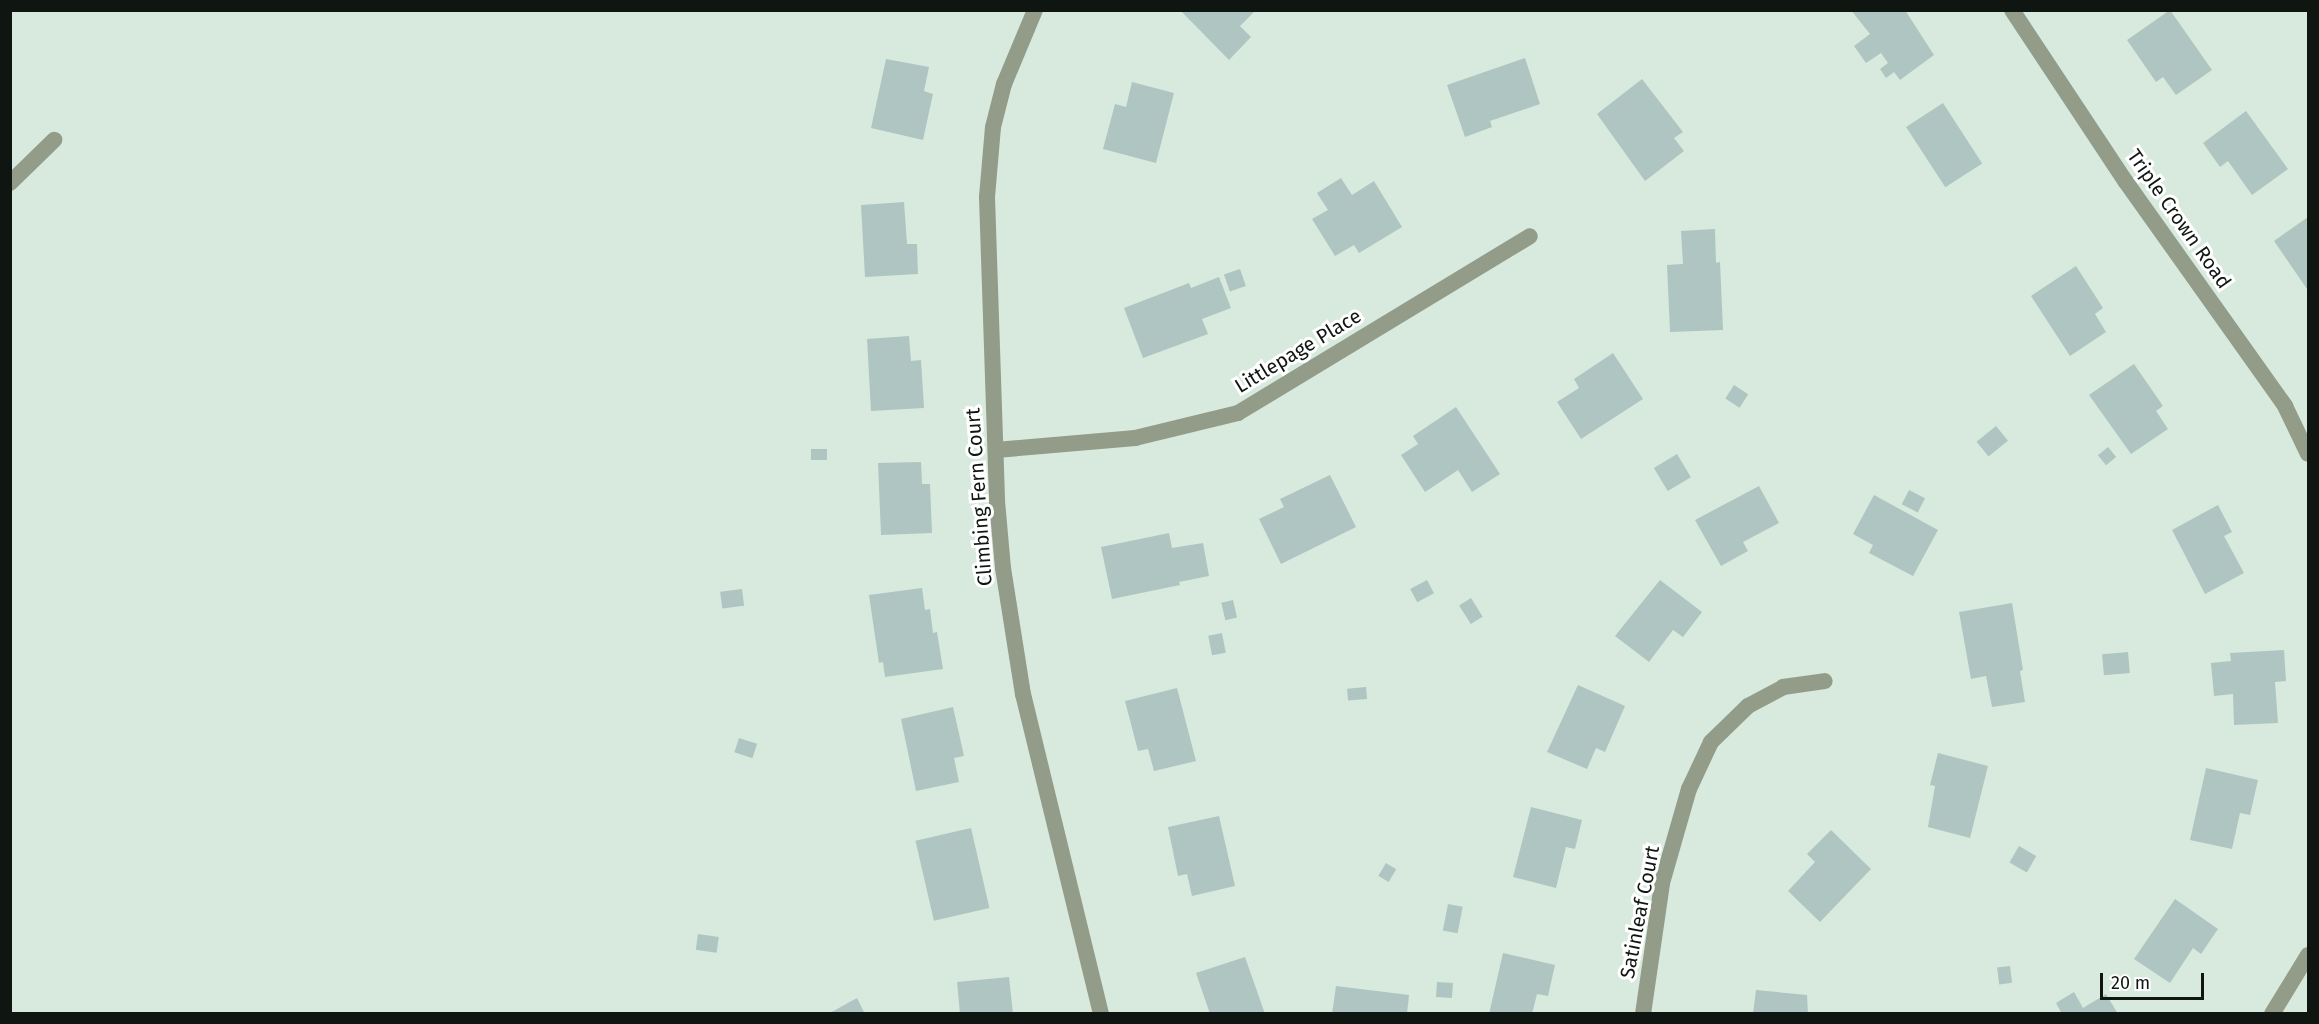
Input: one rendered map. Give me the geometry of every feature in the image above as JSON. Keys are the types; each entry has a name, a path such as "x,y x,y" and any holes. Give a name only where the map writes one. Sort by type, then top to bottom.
{"street":[{"name":"Climbing Fern Court","path":"1035,10 1004,84 993,127 987,197 996,501 1003,568 1023,694 1101,1014"},
{"name":"Triple Crown Road","path":"2012,10 2126,182 2285,406 2308,454"},
{"path":"10,183 54,140"},
{"name":"Littlepage Place","path":"996,450 1135,438 1238,413 1530,236"},
{"name":"Satinleaf Court","path":"1643,1014 1662,883 1689,789 1711,742 1748,706 1783,687 1825,681"},
{"path":"2272,1014 2308,955"}],"building":[{"path":"1180,10 1256,10 1240,26 1251,37 1229,60"},
{"path":"1851,10 1905,10 1934,55 1900,80 1894,72 1886,78 1880,69 1888,63 1881,53 1866,63 1854,46 1870,34"},
{"path":"2170,10 2212,70 2176,95 2163,77 2156,82 2127,40"},
{"path":"1525,58 1540,104 1490,121 1492,127 1465,137 1447,85"},
{"path":"886,59 929,67 924,91 933,94 923,140 871,128"},
{"path":"1642,79 1683,132 1674,138 1684,151 1645,181 1597,114"},
{"path":"1132,82 1174,93 1156,163 1103,149 1115,104 1126,107"},
{"path":"1943,103 1982,163 1945,187 1906,127"},
{"path":"2246,111 2288,169 2252,195 2228,161 2220,167 2203,143"},
{"path":"1341,178 1352,195 1374,181 1402,227 1359,253 1354,245 1335,256 1312,219 1328,210 1317,193"},
{"path":"904,202 907,244 917,244 918,274 865,277 861,205"},
{"path":"2308,217 2308,288 2307,289 2274,241"},
{"path":"1715,229 1716,263 1720,262 1723,330 1670,332 1667,265 1683,264 1681,231"},
{"path":"2076,266 2103,308 2095,314 2106,332 2070,356 2031,296"},
{"path":"1240,269 1246,286 1230,292 1224,275"},
{"path":"1219,277 1231,308 1202,319 1208,334 1143,358 1124,308 1189,283 1191,288"},
{"path":"909,336 911,361 921,360 924,408 871,411 867,339"},
{"path":"1613,353 1643,399 1581,439 1557,402 1579,388 1574,379"},
{"path":"2134,364 2163,406 2156,411 2168,429 2131,454 2089,395"},
{"path":"1734,385 1748,394 1740,408 1725,398"},
{"path":"1456,407 1500,474 1472,492 1458,470 1425,492 1401,455 1418,444 1413,436"},
{"path":"1996,426 2008,441 1989,456 1977,442"},
{"path":"2108,447 2116,457 2106,465 2098,455"},
{"path":"811,449 827,449 827,460 811,460"},
{"path":"1677,454 1691,477 1668,491 1654,468"},
{"path":"921,462 922,484 930,484 932,533 881,535 878,463"},
{"path":"1330,475 1356,527 1281,564 1259,519 1284,507 1280,499"},
{"path":"1759,486 1779,523 1743,542 1748,551 1721,566 1695,520"},
{"path":"1909,490 1925,498 1918,512 1902,504"},
{"path":"1874,495 1938,530 1913,576 1869,553 1873,545 1853,534"},
{"path":"2218,505 2232,532 2224,536 2244,573 2205,594 2172,530"},
{"path":"1169,533 1172,548 1203,543 1209,576 1179,582 1180,585 1112,599 1101,547"},
{"path":"1427,580 1434,593 1417,602 1410,589"},
{"path":"1660,580 1702,612 1683,637 1673,630 1649,662 1615,636"},
{"path":"922,588 925,610 930,609 933,633 937,632 943,669 885,677 883,662 879,663 869,595"},
{"path":"742,589 744,606 722,609 720,592"},
{"path":"1471,598 1483,617 1471,624 1459,605"},
{"path":"1233,600 1237,618 1225,620 1221,603"},
{"path":"2012,603 2023,670 2020,671 2025,702 1992,707 1986,676 1971,679 1959,612"},
{"path":"1222,633 1226,653 1212,655 1208,636"},
{"path":"2284,650 2286,681 2275,682 2278,723 2234,725 2233,694 2214,696 2211,663 2231,661 2230,653"},
{"path":"2128,652 2130,673 2104,675 2102,654"},
{"path":"1578,685 1625,706 1605,752 1596,748 1587,769 1547,752"},
{"path":"1366,687 1367,699 1348,701 1347,689"},
{"path":"1177,688 1196,761 1154,771 1148,749 1138,751 1125,701"},
{"path":"953,707 964,756 954,758 959,782 916,791 901,719"},
{"path":"739,738 757,744 752,758 734,752"},
{"path":"1938,753 1988,766 1970,838 1928,827 1935,786 1930,785"},
{"path":"2206,768 2258,780 2250,815 2240,813 2232,849 2190,840"},
{"path":"1531,807 1582,820 1575,849 1566,847 1556,888 1513,877"},
{"path":"1219,816 1235,886 1192,896 1187,874 1178,876 1168,827"},
{"path":"971,828 989,908 934,921 915,841"},
{"path":"1831,830 1871,869 1820,922 1788,891 1815,862 1807,854"},
{"path":"2019,846 2036,856 2027,872 2010,862"},
{"path":"1386,863 1396,869 1389,882 1378,876"},
{"path":"2175,899 2218,929 2201,954 2193,948 2170,983 2134,959"},
{"path":"1448,904 1463,907 1458,933 1443,931"},
{"path":"698,934 719,937 717,953 696,950"},
{"path":"1503,953 1555,965 1548,996 1537,994 1532,1014 1489,1014"},
{"path":"1245,957 1265,1014 1210,1014 1196,973"},
{"path":"2010,966 2012,983 1999,984 1997,968"},
{"path":"1009,977 1013,1014 960,1014 957,982"},
{"path":"1437,982 1453,983 1452,998 1436,997"},
{"path":"1336,986 1409,995 1407,1014 1332,1014"},
{"path":"1756,990 1807,995 1808,1014 1753,1014"},
{"path":"2074,992 2083,1008 2106,994 2118,1014 2062,1014 2056,1003"},
{"path":"857,998 865,1014 828,1014"}]}
